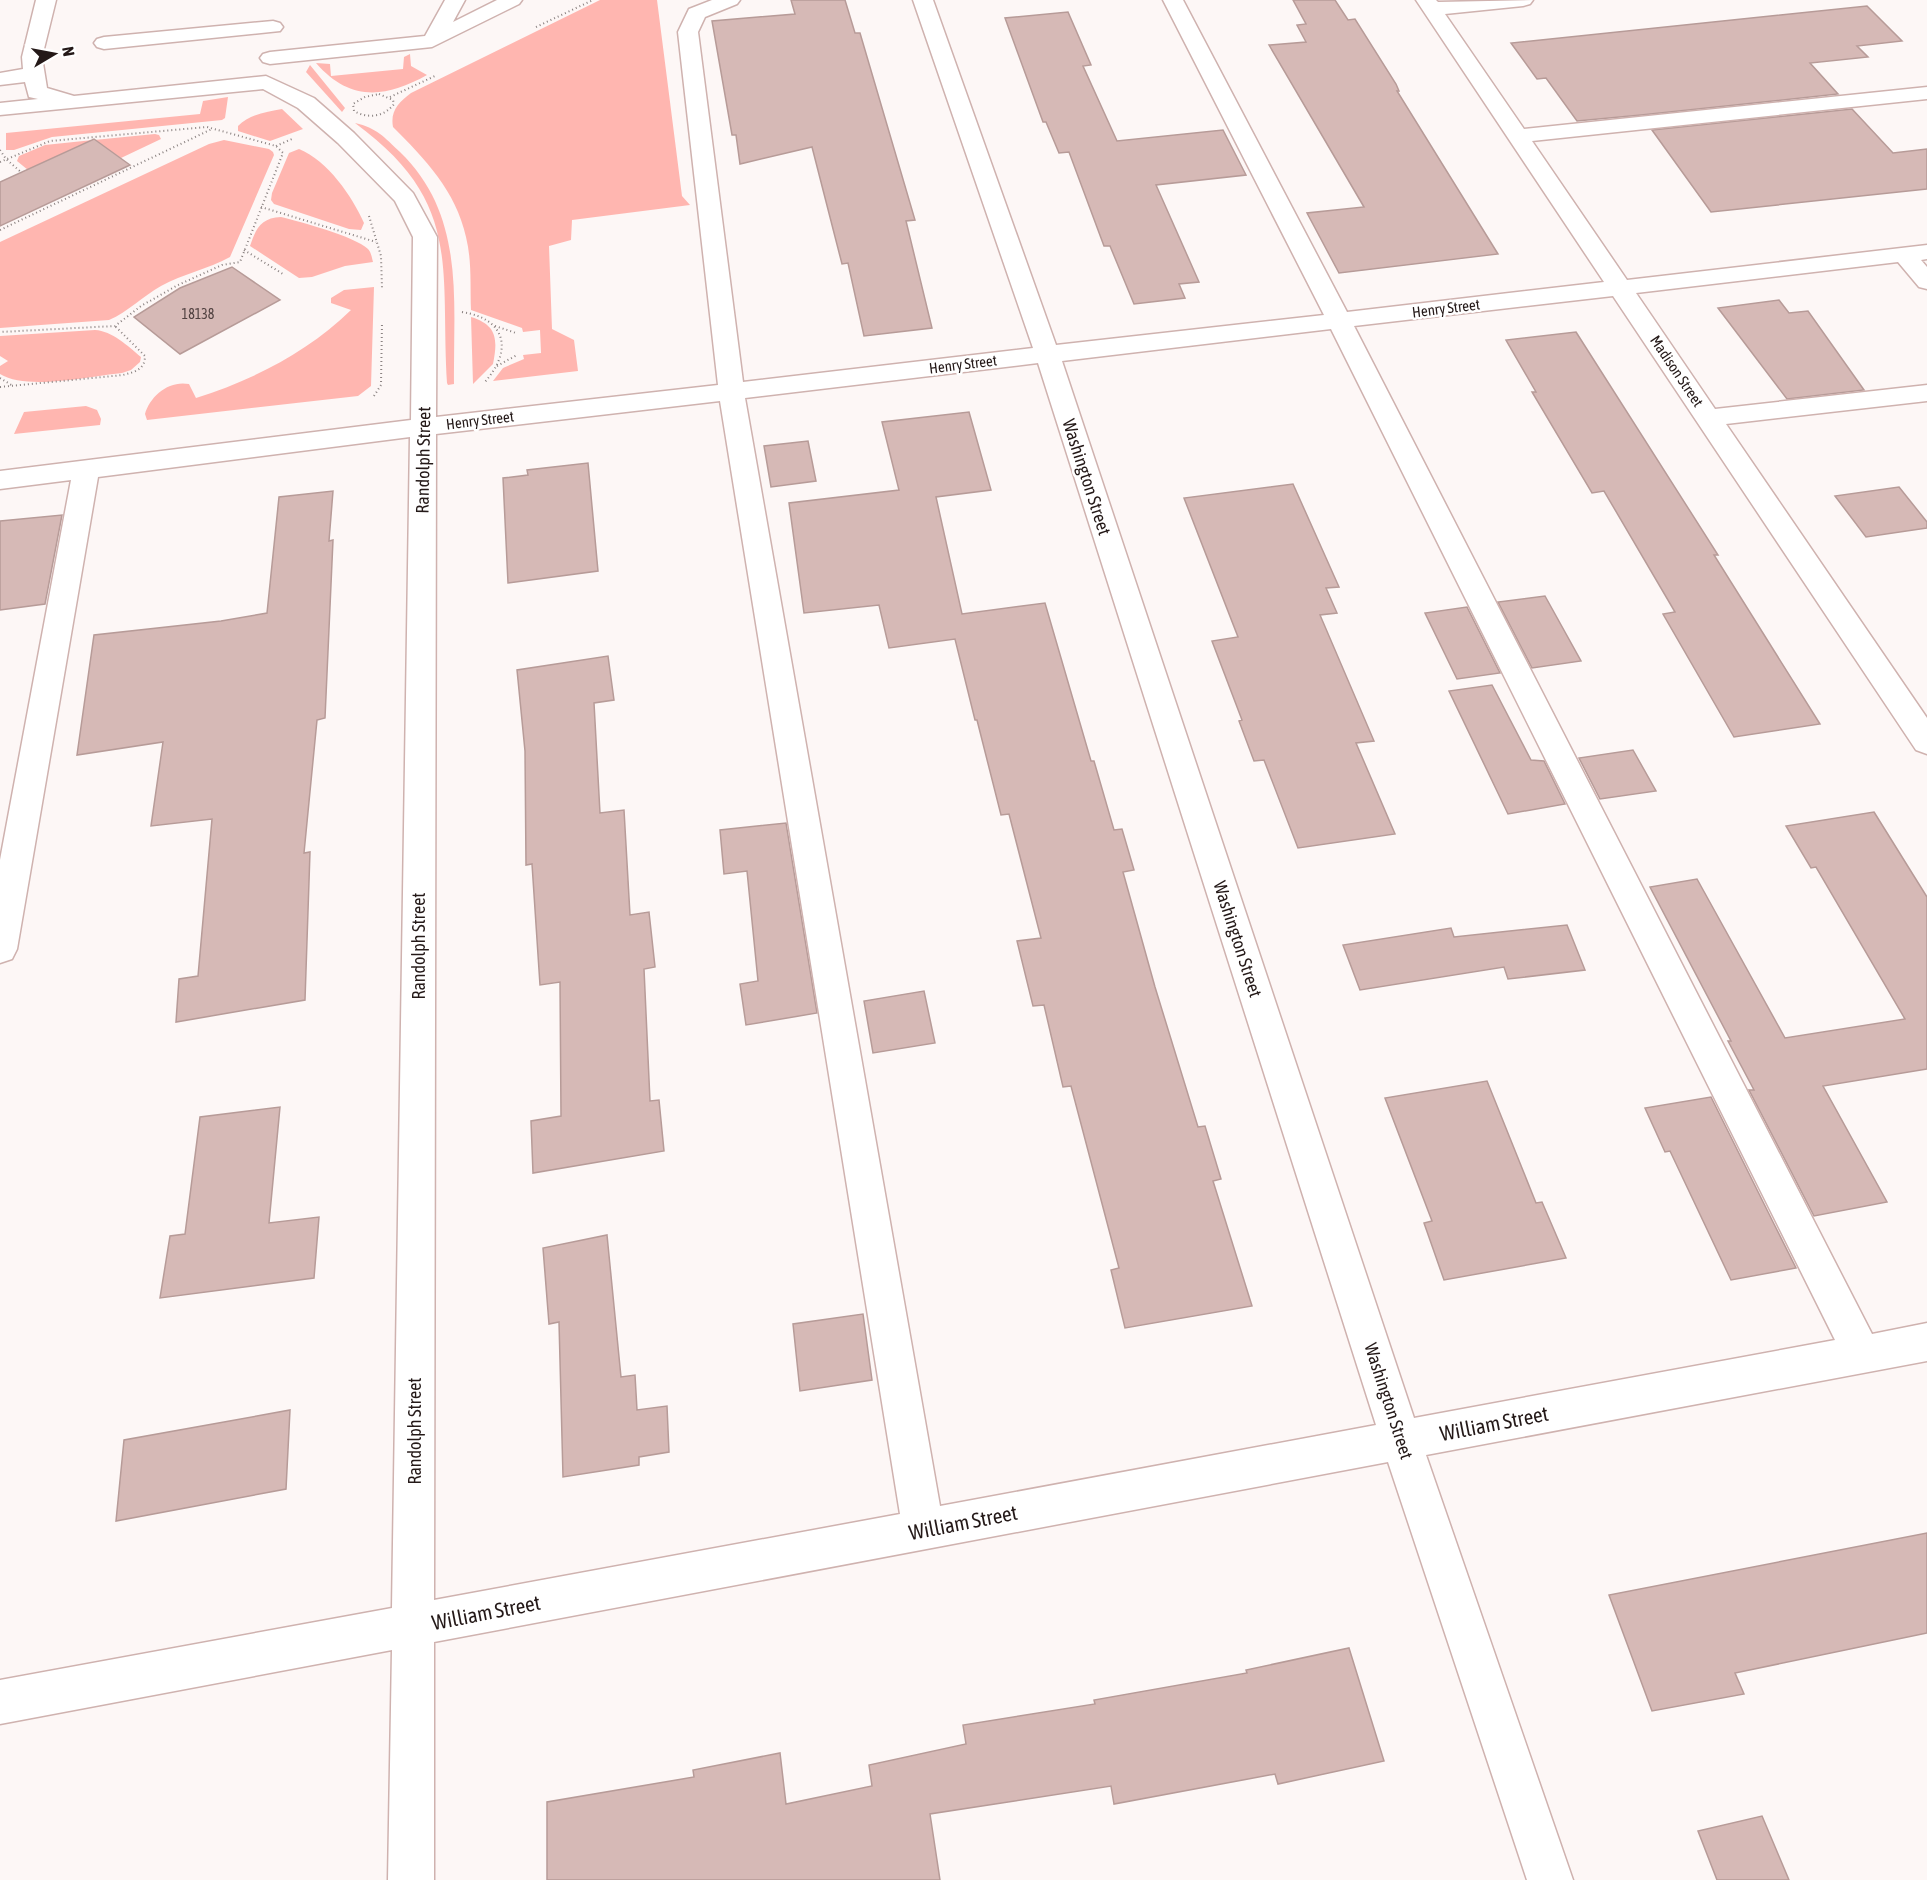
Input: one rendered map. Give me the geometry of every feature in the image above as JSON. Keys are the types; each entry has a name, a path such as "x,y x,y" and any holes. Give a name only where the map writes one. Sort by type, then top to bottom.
{"street":[{"path":"46,0 32,57 37,92 74,102"},
{"path":"432,41 455,0"},
{"path":"270,58 432,41 512,0"},
{"path":"730,0 696,13 688,32 732,391 923,1529"},
{"name":"Washington Street","path":"923,0 1047,354 1401,1440 1550,1880"},
{"path":"1173,0 1339,321 1862,1354"},
{"path":"1429,4 1523,0"},
{"name":"Madison Street","path":"1429,4 1927,742"},
{"path":"0,109 266,82 275,18 104,43"},
{"path":"0,79 34,74"},
{"name":"Randolph Street","path":"266,82 306,103 346,138 405,198 425,237 411,1880"},
{"path":"1518,136 1927,93"},
{"path":"1915,254 1927,282"},
{"name":"Henry Street","path":"0,480 423,427 1915,254"},
{"path":"1708,418 1927,393"},
{"path":"0,948 86,469"},
{"name":"William Street","path":"0,1702 1927,1342"}],"path":[{"path":"379,94 393,100 394,104 389,111 369,116 357,114 353,108 361,98 379,94"},
{"path":"0,162 50,141 207,127 276,146 283,153 240,262 222,266 178,285 141,306 115,326 0,332"},
{"path":"0,230 213,128"},
{"path":"276,146 301,136"},
{"path":"0,150 6,159 22,172"},
{"path":"261,207 376,242"},
{"path":"367,213 381,256 382,291"},
{"path":"244,250 284,274"},
{"path":"462,312 487,318 495,326 516,333"},
{"path":"371,400 381,385 382,314"},
{"path":"0,387 123,375 138,370 145,362 145,356 115,326"},
{"path":"479,387 491,377 502,350 495,326"},
{"path":"497,366 517,355"},
{"path":"0,378 13,386"}],"shaded area":[{"path":"600,0 657,0 682,196 690,205 572,220 571,240 549,246 552,329 574,340 578,371 493,381 503,368 524,359 523,355 541,353 540,330 523,332 522,328 471,310 469,255 461,220 447,190 438,177 393,127 394,112 399,103 411,93"},
{"path":"410,54 411,66 427,75 396,89 382,92 354,90 328,75 316,63 330,64 331,76 403,69 404,57"},
{"path":"310,65 345,108 342,112 306,72"},
{"path":"228,97 225,118 222,120 52,137 14,150 6,150 6,133 200,114 203,101"},
{"path":"282,109 303,129 270,141 238,131 238,126 247,119"},
{"path":"355,123 375,130 400,152 421,177 436,203 446,231 451,260 454,291 454,384 448,385 447,383 443,270 439,239 430,209 414,180 390,152"},
{"path":"155,134 161,139 121,158 94,140"},
{"path":"93,140 28,170 17,161 19,156 45,145"},
{"path":"224,140 269,149 274,155 230,257 161,286 123,313 109,320 0,328 0,242 209,144"},
{"path":"299,149 320,162 338,180 364,223 361,230 349,229 274,204 271,200 272,193 289,153"},
{"path":"281,217 351,239 368,249 373,262 345,266 312,277 299,278 250,246 260,225 269,219"},
{"path":"374,287 371,386 358,396 147,420 145,414 148,407 161,391 174,384 189,384 196,398 259,373 317,339 351,310 331,303 331,298 344,290"},
{"path":"471,317 486,324 494,334 495,340 493,364 473,384"},
{"path":"95,330 108,333 119,340 141,357 140,362 131,370 122,373 60,381 26,381 0,374 0,366 8,361 0,356 0,336"},
{"path":"86,406 97,410 101,419 100,425 14,434 24,412"}],"building":[{"path":"791,0 845,0 855,33 860,33 915,220 906,221 932,328 864,336 848,263 842,264 812,147 740,164 736,135 732,135 712,21 795,14"},
{"path":"1293,0 1335,0 1348,20 1355,19 1498,254 1339,273 1307,213 1364,207 1269,45 1306,42 1297,25 1306,24"},
{"path":"1867,6 1902,41 1857,46 1868,57 1810,63 1838,94 1641,115 1577,121 1546,78 1537,79 1511,43"},
{"path":"1068,12 1091,65 1083,66 1117,141 1223,130 1246,175 1156,185 1199,282 1179,284 1185,298 1134,304 1110,246 1104,246 1069,152 1059,153 1046,122 1043,122 1005,18"},
{"path":"1852,109 1893,153 1927,149 1927,189 1711,212 1652,130"},
{"path":"94,139 130,165 0,226 0,182"},
{"path":"232,267 280,300 180,354 134,317 180,288"},
{"path":"1779,300 1789,313 1808,311 1864,390 1787,399 1718,308"},
{"path":"1576,332 1718,555 1714,555 1820,724 1734,737 1663,614 1675,612 1604,491 1592,493 1532,392 1536,392 1506,340"},
{"path":"969,412 991,490 936,497 962,614 1045,603 1091,761 1094,761 1114,830 1122,829 1134,870 1123,872 1198,1127 1205,1126 1221,1179 1213,1181 1252,1306 1125,1328 1111,1270 1119,1268 1071,1086 1063,1087 1044,1005 1033,1006 1017,941 1041,938 1009,814 1001,815 955,639 889,648 879,605 804,613 789,503 899,490 882,422"},
{"path":"808,441 816,481 771,487 764,446"},
{"path":"588,463 598,571 508,583 503,478 528,475 527,470"},
{"path":"1293,484 1339,587 1326,588 1337,613 1320,615 1374,741 1356,743 1395,834 1298,848 1264,760 1254,761 1239,721 1242,720 1212,641 1238,637 1184,498"},
{"path":"1899,487 1927,522 1927,528 1866,537 1835,496"},
{"path":"333,491 329,541 333,540 325,718 317,720 304,853 310,852 305,1000 176,1022 179,979 198,976 212,819 151,826 163,742 77,755 94,635 221,621 267,613 279,497"},
{"path":"62,515 45,604 0,610 0,521"},
{"path":"1545,596 1581,661 1532,668 1498,602"},
{"path":"1467,607 1500,673 1457,679 1425,613"},
{"path":"608,656 614,700 594,703 600,813 624,810 630,915 649,912 655,967 644,969 650,1101 659,1100 664,1151 533,1173 531,1121 561,1116 560,982 540,985 532,864 526,865 525,751 517,670"},
{"path":"1492,685 1531,760 1544,761 1565,804 1508,814 1449,691"},
{"path":"1633,750 1656,791 1600,799 1579,758"},
{"path":"1874,812 1927,897 1927,1069 1823,1086 1887,1202 1814,1216 1749,1090 1754,1090 1728,1041 1731,1041 1650,887 1697,879 1785,1038 1905,1019 1816,867 1811,868 1786,826"},
{"path":"786,823 817,1013 746,1025 740,984 758,981 747,871 724,874 720,830"},
{"path":"1567,925 1585,970 1508,979 1504,967 1360,990 1343,945 1451,928 1454,937"},
{"path":"924,991 935,1043 873,1053 864,1001"},
{"path":"1487,1081 1536,1203 1542,1202 1566,1258 1444,1280 1424,1223 1432,1221 1385,1098"},
{"path":"1711,1097 1796,1268 1731,1280 1670,1151 1665,1152 1645,1108"},
{"path":"280,1107 269,1223 319,1217 314,1278 160,1298 170,1236 185,1234 200,1117"},
{"path":"607,1235 621,1377 635,1375 637,1410 667,1406 669,1452 639,1457 639,1465 563,1477 559,1322 549,1324 543,1248"},
{"path":"863,1314 872,1380 800,1391 793,1324"},
{"path":"290,1410 286,1489 116,1521 124,1440"},
{"path":"1927,1533 1927,1633 1735,1673 1744,1694 1652,1711 1609,1595"},
{"path":"1349,1648 1384,1761 1278,1784 1275,1774 1114,1804 1111,1786 930,1814 940,1880 547,1880 547,1802 694,1777 693,1770 780,1753 786,1804 872,1786 869,1765 966,1744 963,1725 1095,1704 1094,1700 1247,1673 1246,1670"},
{"path":"1762,1816 1789,1880 1717,1880 1698,1831"}]}
